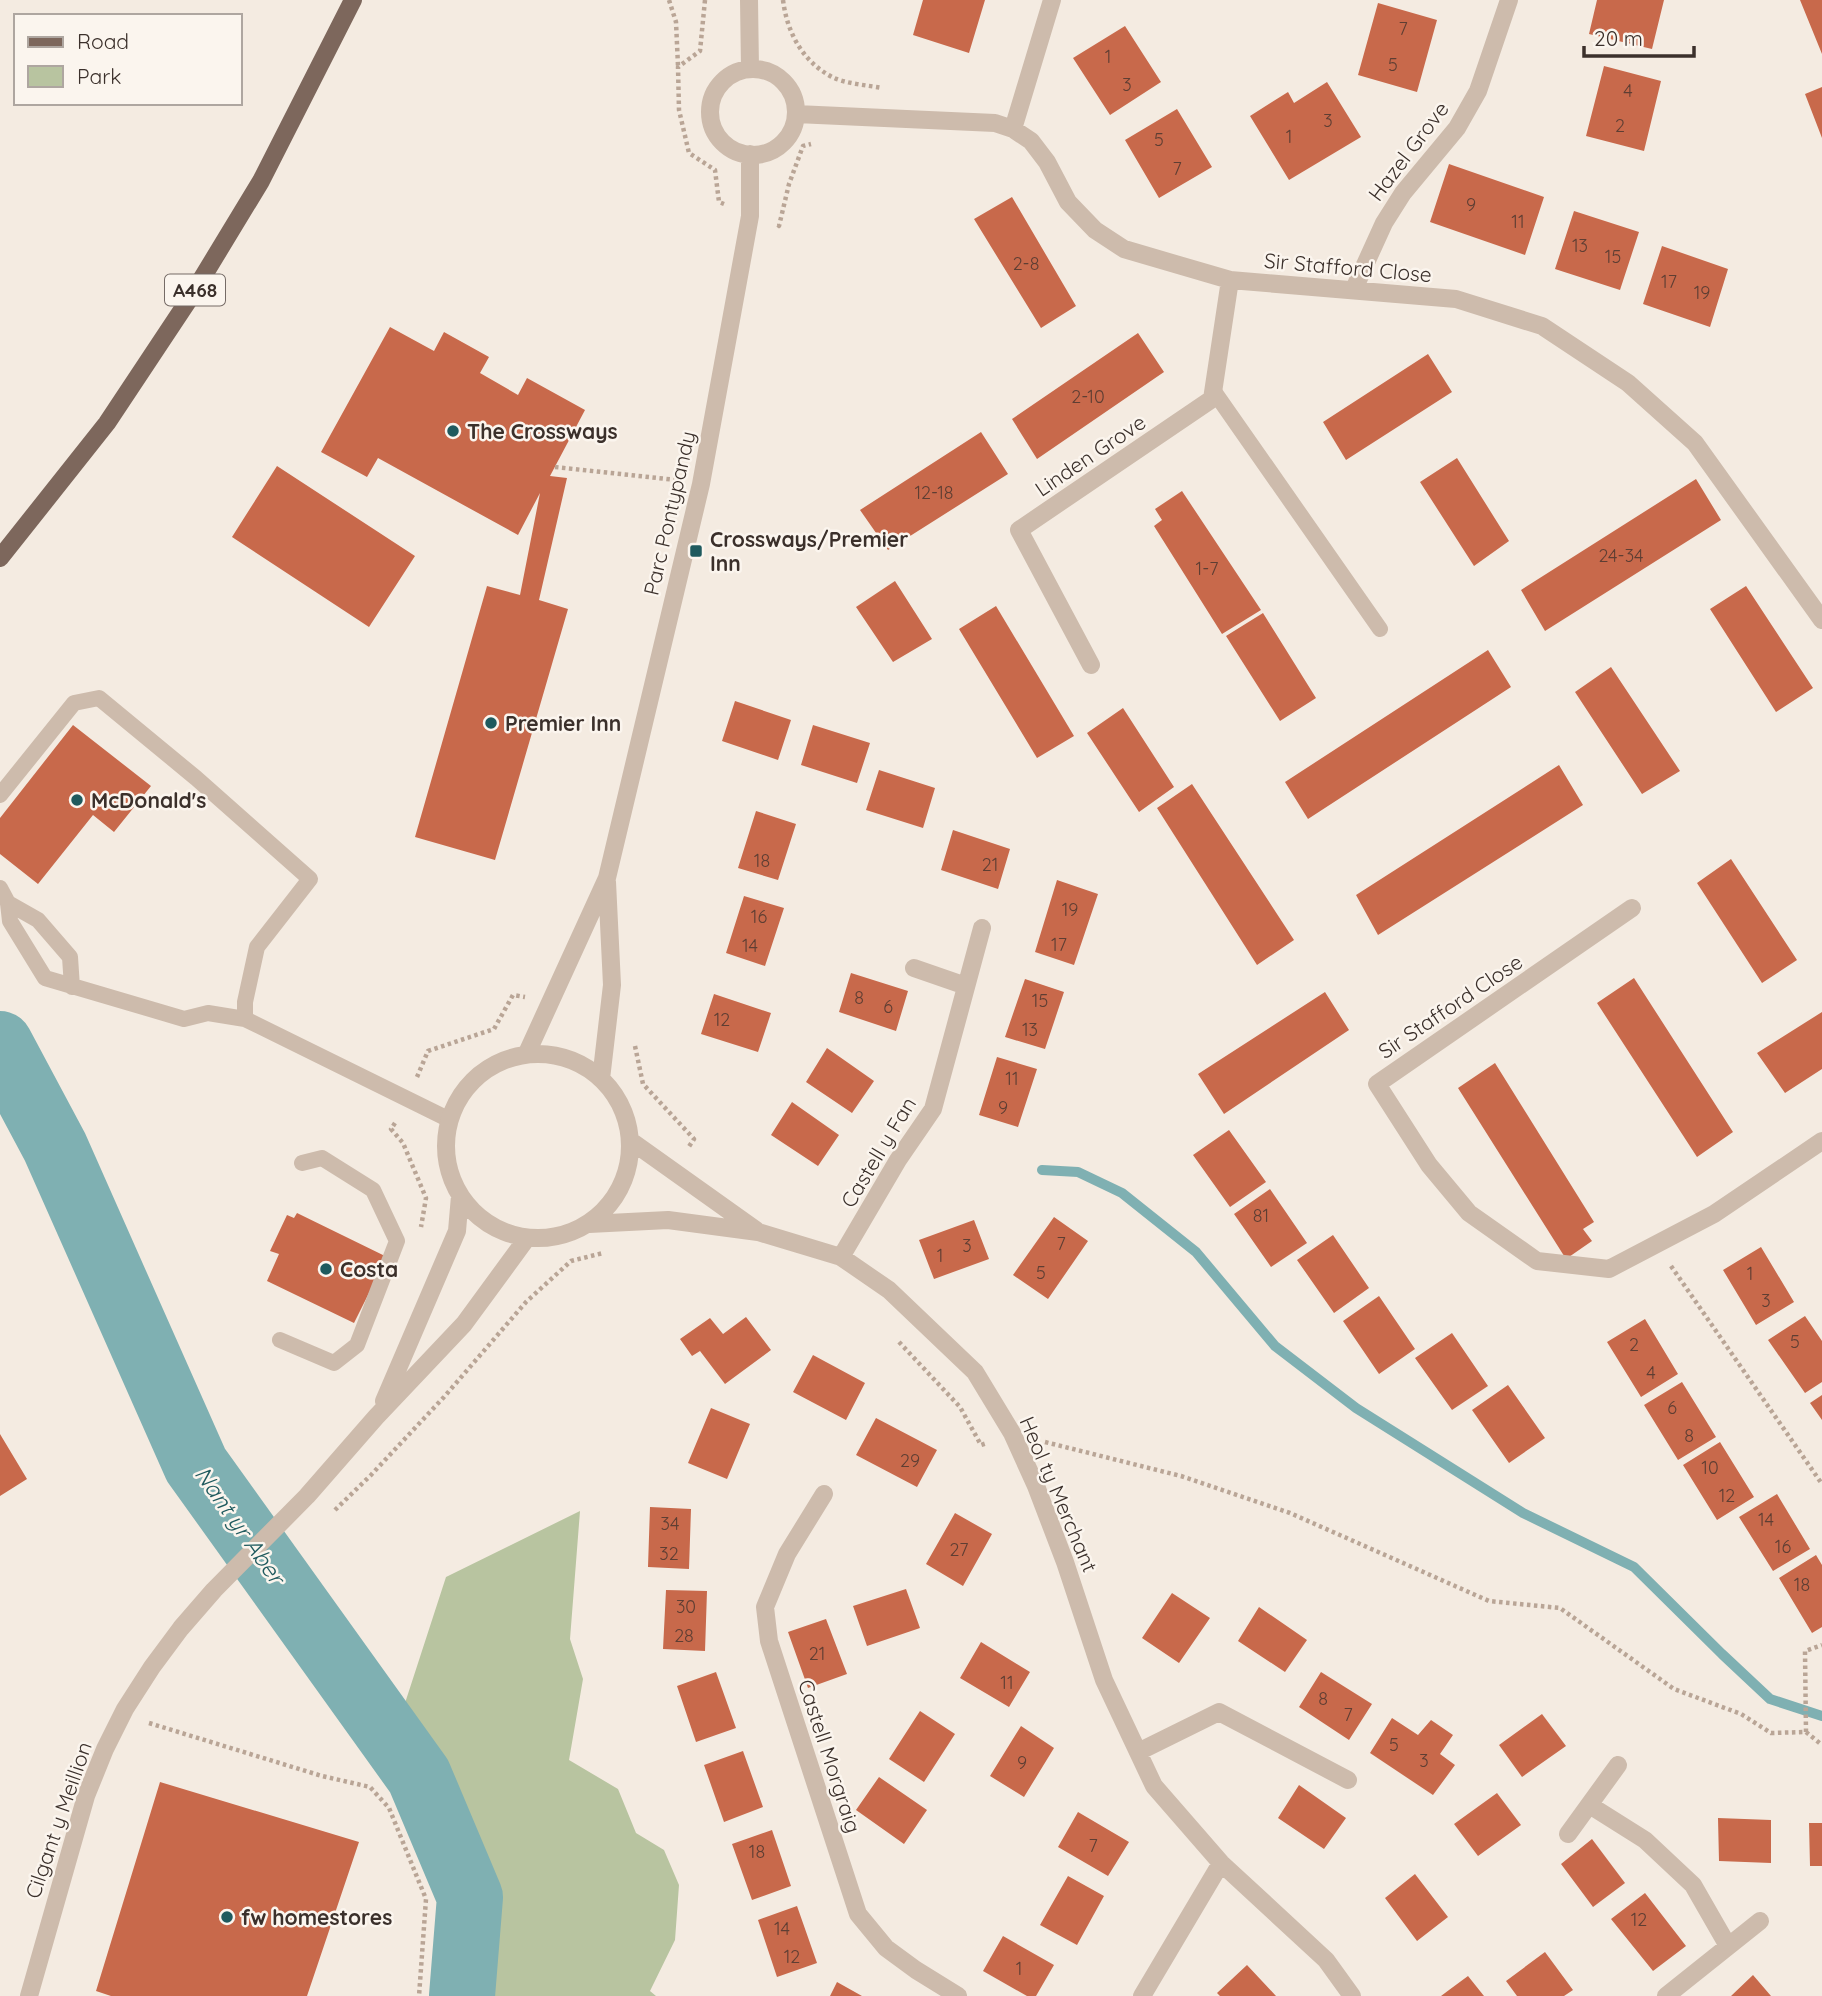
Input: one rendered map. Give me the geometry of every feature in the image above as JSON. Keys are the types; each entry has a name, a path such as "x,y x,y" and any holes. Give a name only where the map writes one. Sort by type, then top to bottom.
{"main road":[{"name":"A468","path":"0,558 107,423 190,299 261,181 354,0"}],"street":[{"path":"749,0 750,68"},
{"path":"1013,129 1052,0"},
{"name":"Hazel Grove","path":"1354,289 1396,203 1457,128 1478,91 1509,0"},
{"path":"750,68 778,76 795,99 793,127 786,139 763,154 736,151 724,144 711,120 710,106 715,92 724,80 736,72 750,68"},
{"name":"Sir Stafford Close","path":"796,114 978,122 1013,129 1031,141 1047,162 1068,202 1095,230 1124,249 1230,280 1456,299 1542,326 1628,383 1695,443 1822,621"},
{"name":"Parc Pontypandy","path":"527,1053 607,878 701,484 750,216 750,154"},
{"path":"1213,390 1230,280"},
{"name":"Linden Grove","path":"1091,665 1019,530 1212,399 1213,390"},
{"name":"Parc Pontypandy","path":"601,1079 612,985 607,878"},
{"name":"Sir Stafford Close","path":"1632,908 1377,1084 1429,1165 1469,1213 1536,1261 1609,1269 1714,1214 1820,1147"},
{"name":"Castell y Fan","path":"841,1257 898,1160 933,1109 982,928"},
{"path":"914,968 966,986"},
{"path":"527,1053 559,1055 589,1067 612,1089 624,1110 631,1141 627,1173 613,1202 589,1224 559,1236 527,1238 511,1234 482,1220 460,1196 448,1166 446,1134 452,1110 470,1083 496,1063 527,1053"},
{"name":"Heol ty Merchant","path":"631,1141 758,1232"},
{"name":"Cilgant y Meillion","path":"376,1417 414,1336 457,1231 460,1196"},
{"name":"Heol ty Merchant","path":"589,1224 668,1220 758,1232 841,1257 889,1290 975,1373 1012,1433 1065,1562 1104,1680 1154,1786 1221,1863"},
{"name":"Cilgant y Meillion","path":"29,1996 86,1796 125,1709 152,1667 181,1628 237,1566 316,1486 376,1417 464,1324 527,1238"},
{"name":"Castell Morgraig","path":"824,1494 787,1554 765,1607 769,1641 858,1914 886,1948 958,1996"},
{"path":"1138,1752 1219,1712 1348,1780"},
{"path":"1569,1834 1618,1765"},
{"path":"1591,1806 1645,1840 1693,1885 1728,1946"},
{"path":"1142,1996 1221,1863 1326,1960 1352,1996"},
{"path":"1666,1996 1760,1921"}],"lane":[{"path":"1213,390 1380,629"},
{"path":"0,795 74,703 99,698 196,778 310,879 257,947 245,1002 245,1019"},
{"path":"0,888 8,903 10,921 45,978 184,1019 208,1013 245,1019 450,1120"},
{"path":"8,903 38,920 70,957 72,987"},
{"path":"280,1340 334,1363 357,1345 397,1241 373,1190 322,1158 302,1163"}],"path":[{"path":"669,0 676,22 678,67"},
{"path":"555,467 599,470 701,484"},
{"path":"420,1233 426,1198 402,1143 391,1129 428,1051 494,1028 513,995 552,1001"},
{"path":"609,1014 627,1010 643,1084 694,1139 673,1171"},
{"path":"1656,1244 1822,1484"},
{"path":"328,1516 389,1455 526,1302 571,1261 611,1252"},
{"path":"480,1303 508,1322"},
{"path":"896,1339 960,1407 981,1445 1012,1433 1181,1476 1290,1513 1489,1601 1560,1608 1674,1689 1741,1714 1771,1733 1805,1732 1822,1745"},
{"path":"1805,1732 1805,1651 1822,1644"},
{"path":"155,1713 150,1724 322,1776 370,1787 389,1808 426,1899 419,1996"}],"green space":[{"path":"580,1511 570,1639 583,1679 569,1760 618,1789 636,1833 664,1850 679,1885 675,1940 650,1991 656,1996 462,1996 470,1897 419,1776 393,1740 446,1577"}],"building":[{"path":"923,0 985,0 969,53 913,35"},
{"path":"1597,0 1664,0 1652,49 1589,34"},
{"path":"1800,0 1822,0 1822,54"},
{"path":"1378,3 1437,20 1417,92 1358,75"},
{"path":"1125,26 1161,82 1110,115 1073,58"},
{"path":"1604,66 1661,81 1644,151 1586,136"},
{"path":"1327,82 1361,137 1289,180 1250,116 1288,92 1294,103"},
{"path":"1822,87 1822,138 1805,94"},
{"path":"1177,109 1212,167 1159,198 1125,140"},
{"path":"1449,164 1544,197 1525,255 1430,222"},
{"path":"1012,197 1076,306 1041,328 974,219"},
{"path":"1574,211 1639,232 1620,290 1555,269"},
{"path":"1662,246 1728,269 1710,327 1643,304"},
{"path":"390,327 434,351 444,332 489,357 480,373 518,395 527,378 585,410 550,476 567,478 539,600 568,609 495,860 415,837 487,586 520,595 540,493 518,535 378,458 367,477 321,452"},
{"path":"1138,333 1164,372 1037,459 1012,419"},
{"path":"1428,354 1452,392 1346,460 1323,422"},
{"path":"981,432 1008,474 888,550 860,510"},
{"path":"1457,458 1509,541 1474,566 1420,482"},
{"path":"277,466 415,556 369,627 232,537"},
{"path":"1696,479 1721,520 1545,631 1521,590"},
{"path":"1182,491 1261,610 1222,634 1154,526 1162,520 1155,509"},
{"path":"895,581 932,639 893,662 856,607"},
{"path":"1746,586 1813,688 1776,712 1710,609"},
{"path":"996,606 1074,736 1037,758 959,629"},
{"path":"1263,613 1316,698 1280,721 1226,636"},
{"path":"1488,650 1511,687 1308,819 1285,782"},
{"path":"1611,667 1680,771 1642,794 1575,692"},
{"path":"735,701 791,720 778,760 722,741"},
{"path":"1123,708 1174,787 1139,812 1087,733"},
{"name":"McDonald's","path":"73,725 151,786 114,832 93,815 38,884 0,854 0,818"},
{"path":"813,725 870,743 857,783 801,765"},
{"path":"1559,765 1583,805 1378,935 1356,895"},
{"path":"879,770 935,788 923,828 866,810"},
{"path":"1192,784 1294,940 1257,965 1157,808"},
{"path":"756,811 796,824 778,880 738,868"},
{"path":"953,830 1010,849 998,889 941,870"},
{"path":"1731,859 1797,960 1762,983 1697,883"},
{"path":"1057,880 1098,894 1074,965 1035,952"},
{"path":"744,896 784,908 765,966 726,953"},
{"path":"851,973 908,991 896,1031 839,1012"},
{"path":"1634,978 1733,1132 1697,1157 1597,1003"},
{"path":"1025,979 1064,992 1045,1049 1005,1037"},
{"path":"1325,992 1349,1030 1224,1114 1198,1074"},
{"path":"714,994 771,1013 758,1052 701,1034"},
{"path":"1822,1012 1822,1069 1785,1093 1757,1053"},
{"path":"827,1048 874,1081 852,1113 806,1082"},
{"path":"997,1057 1037,1069 1018,1127 979,1115"},
{"path":"1495,1063 1594,1222 1583,1229 1592,1241 1566,1259 1458,1088"},
{"path":"792,1102 839,1135 818,1166 771,1135"},
{"path":"1229,1130 1266,1182 1230,1207 1193,1155"},
{"path":"1270,1189 1307,1243 1271,1267 1234,1214"},
{"name":"Costa","path":"297,1213 387,1257 354,1323 267,1281 279,1254 270,1251 287,1215 294,1218"},
{"path":"1054,1217 1088,1241 1048,1299 1013,1275"},
{"path":"974,1220 989,1259 934,1279 919,1240"},
{"path":"1333,1235 1369,1288 1334,1313 1297,1260"},
{"path":"1761,1247 1794,1302 1756,1325 1723,1270"},
{"path":"1379,1296 1415,1349 1379,1374 1343,1321"},
{"path":"1805,1316 1822,1341 1822,1382 1805,1393 1768,1340"},
{"path":"746,1317 771,1350 725,1384 700,1351 692,1356 680,1339 710,1318 723,1334"},
{"path":"1645,1319 1678,1374 1641,1397 1607,1342"},
{"path":"1452,1333 1488,1386 1452,1410 1415,1358"},
{"path":"813,1355 865,1383 846,1420 793,1392"},
{"path":"1682,1382 1716,1437 1678,1460 1644,1405"},
{"path":"1508,1385 1545,1438 1509,1463 1472,1410"},
{"path":"1822,1395 1822,1420 1810,1403"},
{"path":"711,1408 750,1424 727,1479 688,1463"},
{"path":"876,1418 937,1450 917,1487 856,1455"},
{"path":"0,1434 27,1479 0,1496"},
{"path":"1720,1442 1754,1497 1717,1520 1683,1465"},
{"path":"1777,1494 1810,1549 1773,1571 1739,1517"},
{"path":"650,1507 691,1509 689,1569 648,1567"},
{"path":"955,1513 992,1534 963,1586 926,1564"},
{"path":"1816,1555 1822,1565 1822,1627 1812,1633 1779,1578"},
{"path":"906,1589 920,1628 867,1646 853,1606"},
{"path":"666,1590 707,1591 705,1651 663,1649"},
{"path":"1172,1593 1210,1618 1179,1663 1142,1638"},
{"path":"1259,1607 1307,1640 1285,1672 1238,1641"},
{"path":"826,1619 847,1674 808,1688 788,1632"},
{"path":"981,1642 1030,1672 1009,1707 960,1678"},
{"path":"716,1672 736,1728 696,1742 677,1686"},
{"path":"1321,1672 1372,1704 1349,1740 1299,1707"},
{"path":"920,1711 955,1734 924,1782 889,1759"},
{"path":"1542,1714 1566,1746 1522,1777 1499,1745"},
{"path":"1392,1718 1418,1735 1431,1720 1453,1735 1440,1754 1455,1765 1433,1795 1370,1753"},
{"path":"1021,1726 1054,1748 1024,1797 990,1776"},
{"path":"743,1751 763,1807 724,1822 704,1765"},
{"path":"879,1777 927,1810 904,1844 856,1810"},
{"name":"fw homestores","path":"160,1782 359,1842 307,1996 111,1996 96,1991"},
{"path":"1299,1785 1346,1818 1324,1849 1278,1818"},
{"path":"1497,1793 1521,1825 1478,1856 1454,1824"},
{"path":"1078,1812 1129,1842 1108,1876 1058,1847"},
{"path":"1718,1818 1771,1820 1771,1863 1719,1861"},
{"path":"1809,1823 1822,1823 1822,1866 1810,1866"},
{"path":"772,1830 791,1886 752,1900 732,1844"},
{"path":"1592,1839 1625,1883 1593,1907 1561,1864"},
{"path":"1415,1874 1448,1917 1417,1941 1385,1898"},
{"path":"1068,1876 1104,1896 1077,1945 1040,1925"},
{"path":"1645,1893 1686,1946 1653,1971 1611,1919"},
{"path":"797,1906 817,1963 777,1977 758,1920"},
{"path":"1003,1936 1054,1965 1036,1996 1027,1996 983,1971"},
{"path":"1545,1952 1573,1990 1564,1996 1517,1996 1506,1981"},
{"path":"1247,1965 1276,1996 1220,1996 1217,1993"},
{"path":"1753,1975 1771,1996 1731,1996"},
{"path":"1468,1976 1484,1996 1441,1996 1449,1990"},
{"path":"837,1982 862,1996 830,1996"}],"waterway":[{"name":"Nant yr Aber","path":"0,1044 55,1147 196,1465 419,1776 470,1897 462,1996"},
{"path":"1042,1170 1078,1172 1122,1193 1196,1252 1275,1346 1356,1408 1523,1513 1634,1567 1770,1699 1822,1716"}],"place":[{"name":"The Crossways","path":"453,431"},
{"name":"Crossways/Premier Inn","path":"696,551"},
{"name":"Premier Inn","path":"491,723"},
{"name":"McDonald's","path":"77,800"},
{"name":"Costa","path":"326,1269"},
{"name":"fw homestores","path":"227,1917"}]}
